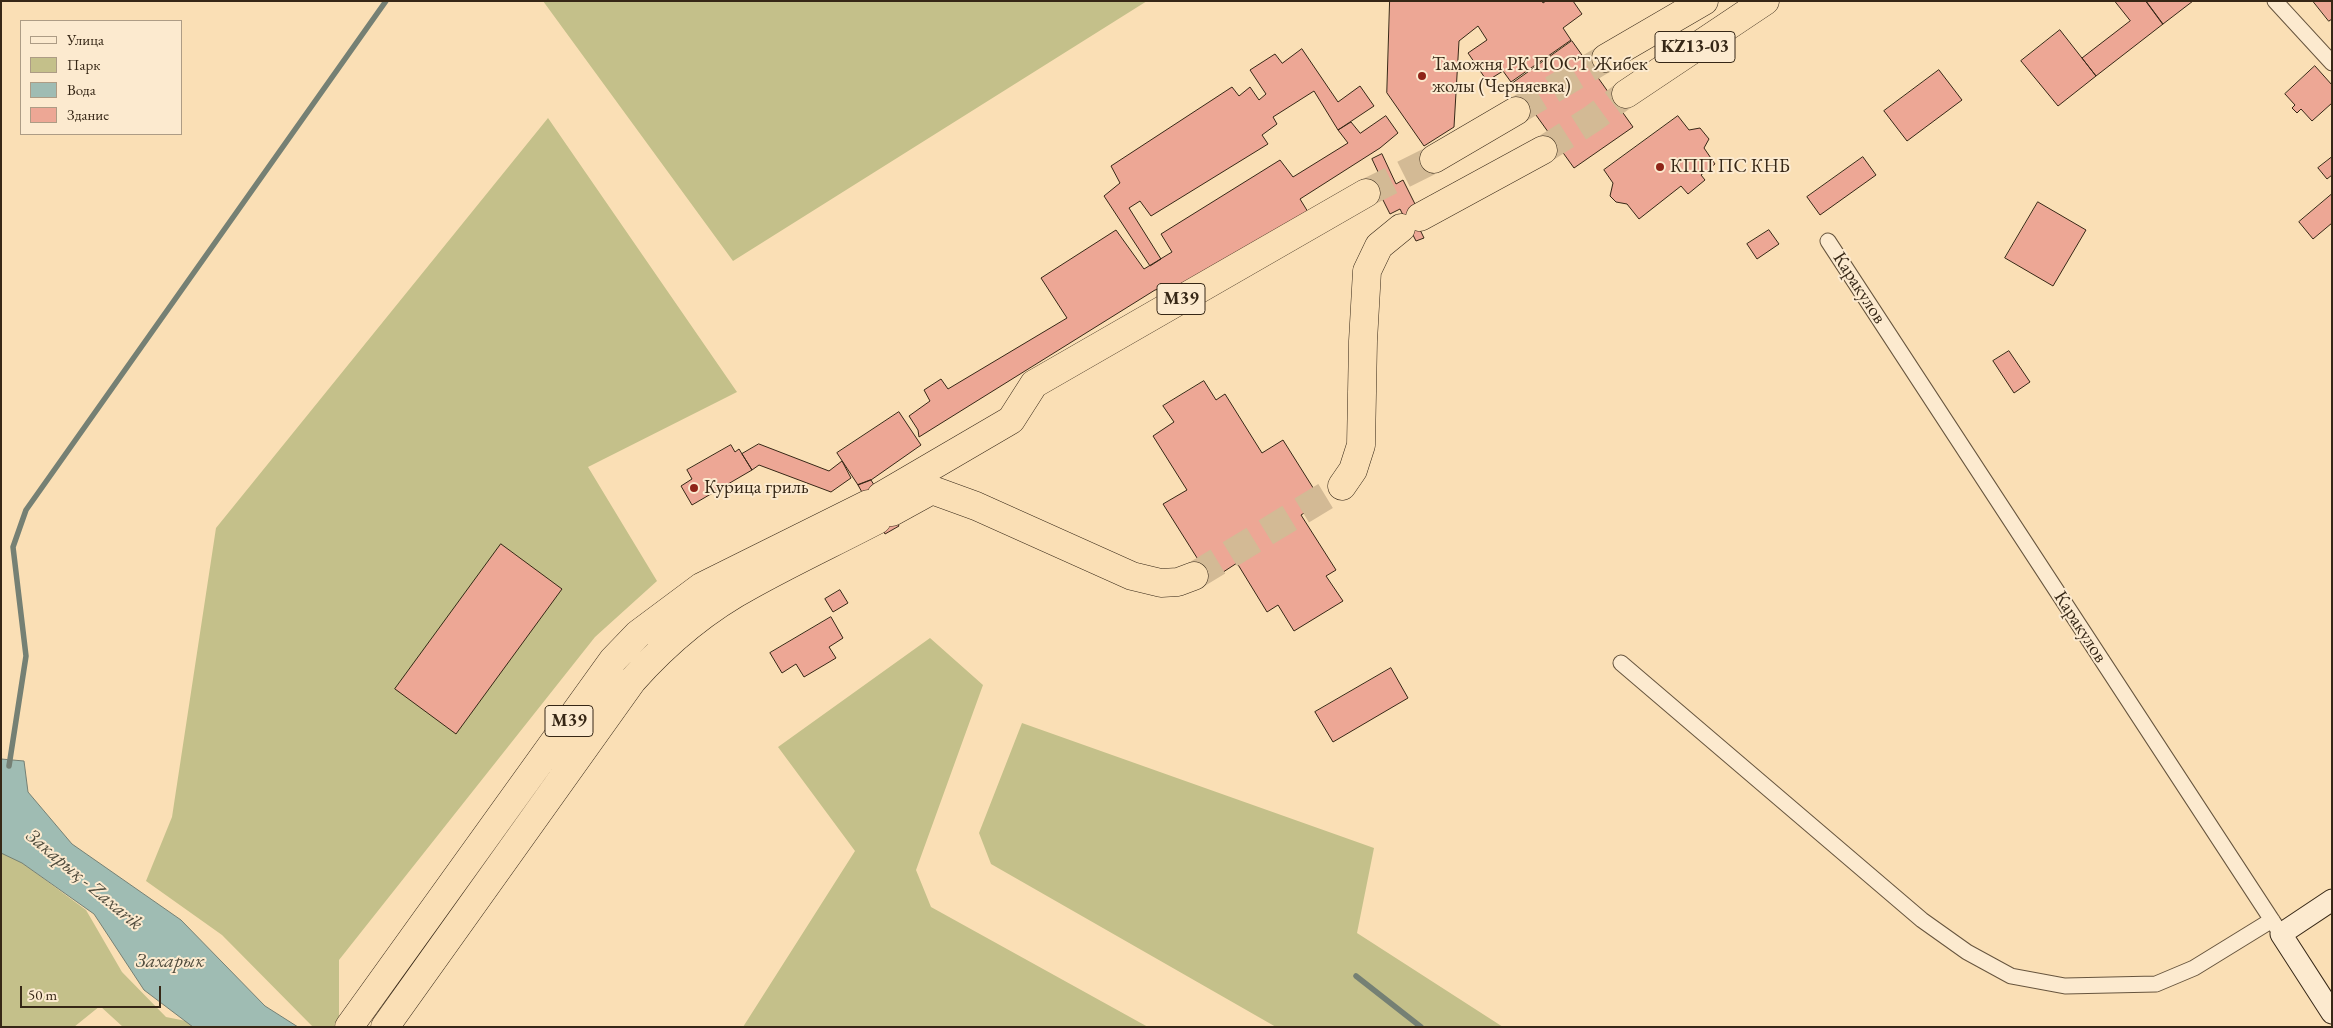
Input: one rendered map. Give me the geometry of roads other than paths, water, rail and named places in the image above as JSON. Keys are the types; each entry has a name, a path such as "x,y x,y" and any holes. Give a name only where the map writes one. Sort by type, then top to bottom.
{"highway":[{"name":"KZ13-03","path":"1606,58 1704,1"},
{"name":"KZ13-03","path":"1626,94 1765,1"},
{"path":"1434,159 1516,111"},
{"path":"1342,486 1352,470 1361,445 1367,271 1379,246 1411,222 1543,150"},
{"name":"M39","path":"385,1027 626,689 654,656 698,620 749,586 879,508 1011,420 1034,384 1366,193"},
{"name":"M39","path":"349,1027 613,660 638,634 701,588 879,508 932,490 976,506 1132,576 1161,583 1178,582 1194,576"}],"main road":[{"path":"2277,927 2332,900"},
{"name":"Каракулов","path":"2277,927 2332,1013"}],"street":[{"path":"2282,4 2332,63"},
{"name":"Каракулов","path":"1828,241 2277,927"},
{"path":"1621,663 1922,920 1966,952 2011,976 2065,986 2156,984 2194,968 2277,927"}],"water":[{"name":"Захарык","path":"1,759 24,761 28,792 72,844 181,920 265,1006 298,1027 193,1027 144,990 94,914 22,863 1,853"}],"waterway":[{"path":"9,766 26,656 13,547 26,510 386,1"},
{"path":"1356,976 1421,1027"}],"tunnel":[{"path":"1516,111 1606,58"},
{"path":"1543,150 1592,119 1626,94"},
{"path":"1366,193 1434,159"},
{"path":"1194,576 1342,486"}],"place":[{"name":"Таможня РК ПОСТ Жибек жолы (Черняевка)","path":"1422,76"},
{"name":"КПП ПС КНБ","path":"1660,167"},
{"name":"Курица гриль","path":"694,488"}],"water label":[{"name":"Закарық - Zaxarik","path":"84,880"}]}
